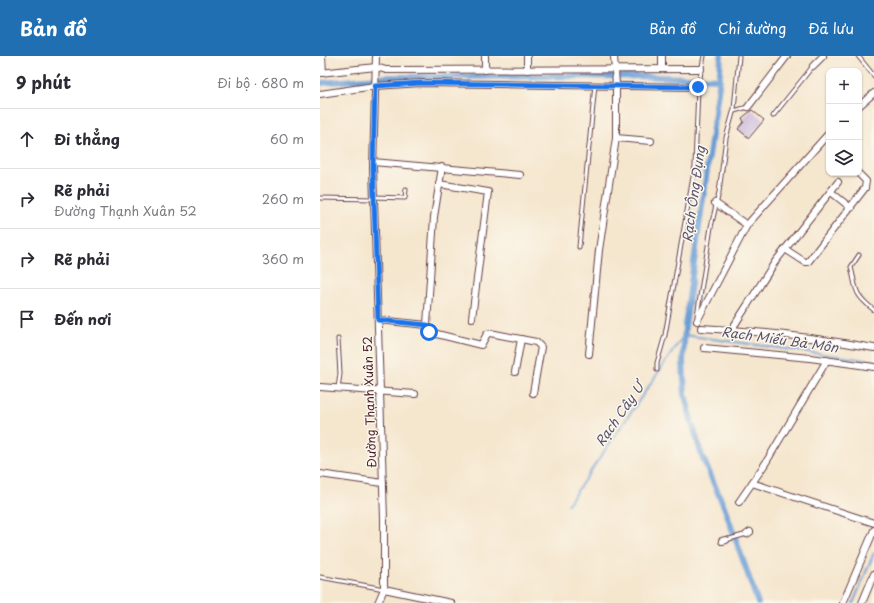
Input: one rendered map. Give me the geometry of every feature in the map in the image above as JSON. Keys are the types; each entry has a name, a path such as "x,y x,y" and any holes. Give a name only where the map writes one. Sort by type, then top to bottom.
{"street":[{"path":"322,56 321,73 376,67 386,70 701,70"},
{"name":"Đường Thạnh Xuân 52","path":"376,56 373,162 384,589 378,603"},
{"path":"485,56 485,70"},
{"path":"527,56 527,70"},
{"path":"589,354 599,250 616,138 616,85 614,56"},
{"path":"662,56 662,69"},
{"path":"748,108 787,56"},
{"path":"813,66 823,56"},
{"path":"320,94 375,85 421,83 698,86"},
{"path":"861,104 874,93"},
{"path":"697,322 747,225 826,136"},
{"path":"616,138 651,141"},
{"path":"373,162 520,175"},
{"path":"442,167 434,217 427,325 429,332 481,345 487,334 490,333 536,342 541,347 533,393"},
{"path":"785,249 805,262 808,262 851,208 867,185 866,181 861,176"},
{"path":"732,330 785,249 838,182"},
{"path":"439,184 488,192 472,318"},
{"path":"831,192 851,208"},
{"path":"715,203 747,225"},
{"path":"378,320 427,325"},
{"path":"701,328 732,330 874,348"},
{"path":"515,372 521,339"},
{"path":"704,348 827,360 874,367"},
{"path":"739,502 827,360"},
{"path":"320,387 415,394"},
{"path":"320,474 382,483"},
{"path":"752,483 874,523"},
{"path":"843,603 869,546 874,530"},
{"path":"862,603 874,574"},
{"path":"384,589 451,603"}],"lane":[{"path":"657,370 657,363 664,335 695,166 698,86 704,56"},
{"path":"701,328 697,322 715,203 722,173 726,138 734,111 739,56"},
{"path":"858,56 874,76"},
{"path":"773,116 813,66"},
{"path":"579,248 595,85"},
{"path":"734,111 748,108"},
{"path":"320,198 405,198 406,189"},
{"path":"859,255 852,266 856,289 861,299 874,310"},
{"path":"338,339 340,374 338,388"},
{"path":"724,540 748,533"},
{"path":"320,577 384,589"}],"building":[{"path":"752,110 764,120 749,138 738,129 744,122 742,118"}],"waterway":[{"name":"Rạch Miếu Bà Môn","path":"721,56 719,85 685,326 683,362 685,395 702,456 725,509 758,603"},
{"path":"320,83 389,77 630,76 720,79"},
{"name":"Rạch Cây Ư","path":"568,504 684,335 874,361"},
{"path":"853,603 874,553"}],"route":[{"path":"429,332 427,325 378,320 373,168 375,86 421,83 698,87"}],"water label":[{"name":"Rạch Ông Đụng","path":"693,194"}]}
